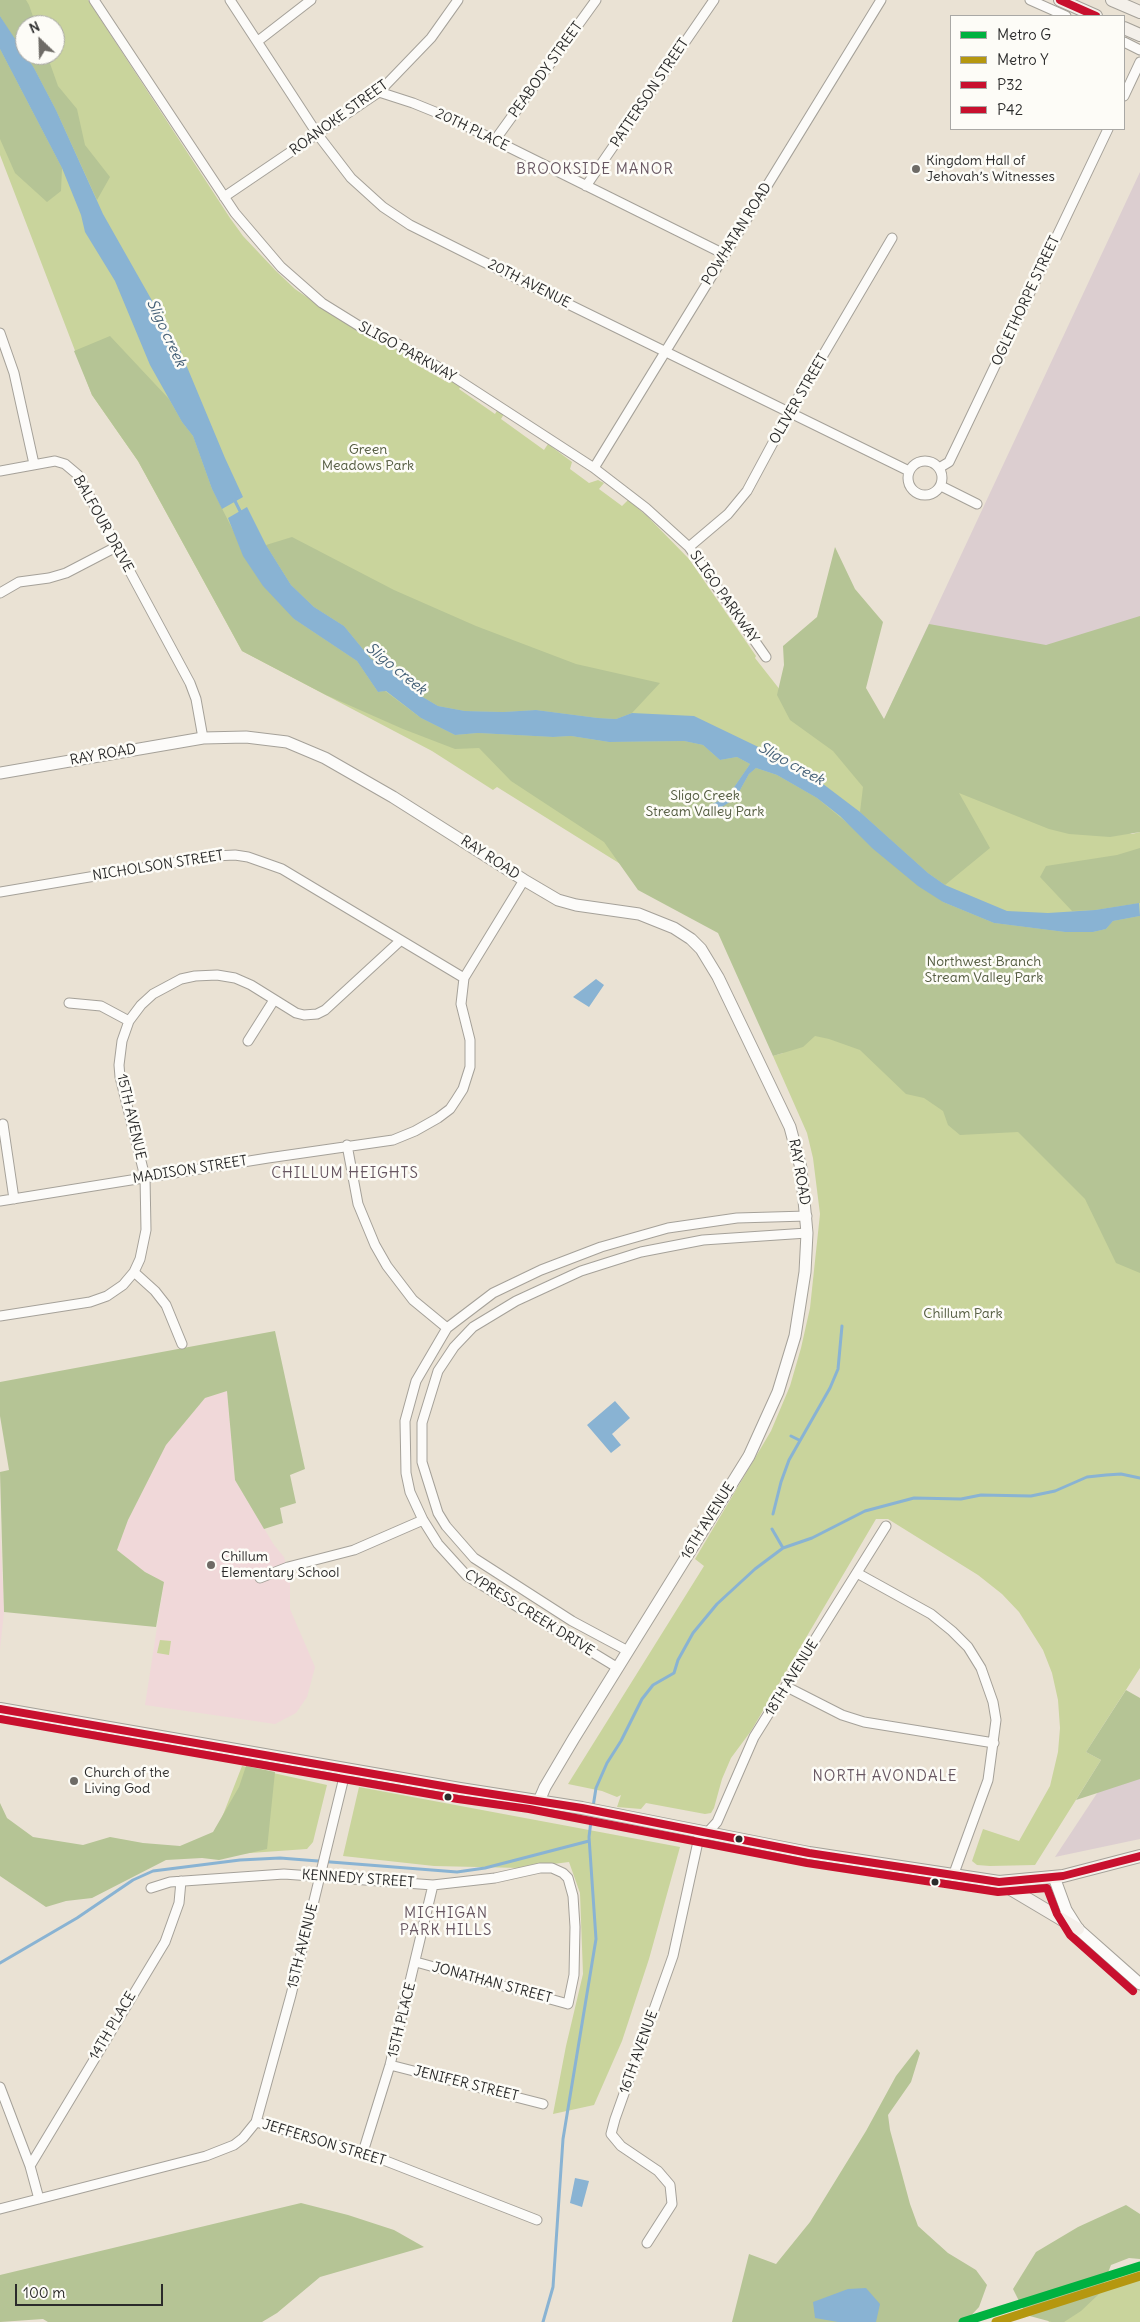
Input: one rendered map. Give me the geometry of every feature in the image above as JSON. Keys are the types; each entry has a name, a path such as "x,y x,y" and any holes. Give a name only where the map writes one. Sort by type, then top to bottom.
{"main road":[{"path":"1060,0 1094,15"},
{"path":"1112,0 1140,12"},
{"path":"1125,28 1140,35"},
{"path":"0,1709 582,1808 706,1834 953,1876 999,1882 1054,1877 1140,1856"},
{"path":"999,1882 1078,1929"}],"street":[{"name":"SLIGO PARKWAY","path":"94,0 224,196 267,253 322,303 364,329 407,349 440,368 594,468 646,508 689,547 766,657"},
{"name":"20TH AVENUE","path":"230,0 318,135 361,189 383,207 410,225 909,471"},
{"path":"258,41 311,0"},
{"name":"ROANOKE STREET","path":"224,196 318,135 379,92 431,38 458,0"},
{"name":"PEABODY STREET","path":"495,140 596,0"},
{"name":"PATTERSON STREET","path":"586,186 714,0"},
{"name":"POWHATAN ROAD","path":"594,468 881,0"},
{"path":"1030,0 1064,15"},
{"path":"1125,42 1140,50"},
{"path":"1125,94 1140,62"},
{"name":"20TH PLACE","path":"379,92 421,106 495,140 724,254"},
{"name":"OGLETHORPE STREET","path":"939,468 949,462 1108,130"},
{"name":"OLIVER STREET","path":"689,547 728,514 747,491 789,413 892,238"},
{"path":"0,333 4,357 34,464"},
{"name":"BALFOUR DRIVE","path":"0,471 55,461 70,467 81,480 190,683 196,699 203,738"},
{"path":"921,461 931,462 939,468 942,476 941,486 933,493 918,494 913,490 908,482 909,471 921,461"},
{"path":"941,486 977,504"},
{"path":"0,593 18,582 48,578 66,573 116,547"},
{"name":"RAY ROAD","path":"0,773 203,738 246,736 287,742 325,758 393,797 524,880 568,903 624,910 655,919 674,928 691,939 701,949 718,977 790,1127 801,1168 807,1216"},
{"name":"NICHOLSON STREET","path":"0,892 206,857 235,855 260,860 282,869 464,978"},
{"name":"MADISON STREET","path":"0,1201 145,1177 394,1140 438,1118 450,1109 468,1077 471,1054 460,1004 464,978 524,880"},
{"name":"15TH AVENUE","path":"134,1272 140,1258 146,1230 145,1177 120,1077 122,1041 129,1021 141,1005 153,994 181,979 217,975 235,978 251,985 304,1016 317,1014 325,1010 400,941"},
{"path":"248,1041 274,1000"},
{"path":"69,1004 101,1006 129,1021"},
{"path":"3,1124 14,1199"},
{"path":"347,1146 358,1204 365,1225 379,1252 387,1266 414,1300 447,1328"},
{"name":"16TH AVENUE","path":"540,1801 550,1779 749,1456 768,1416 785,1372 795,1336 805,1272 807,1216"},
{"name":"CYPRESS CREEK DRIVE","path":"618,1668 467,1576 438,1544 422,1520 410,1492 406,1473 406,1420 416,1381 447,1328 493,1293 541,1270 601,1247 668,1228 738,1218 807,1216"},
{"name":"CYPRESS CREEK DRIVE","path":"628,1651 572,1621 474,1558 446,1526 438,1513 422,1462 422,1423 438,1371 454,1346 474,1327 516,1300 581,1271 642,1252 703,1240 807,1233"},
{"path":"0,1316 98,1300 115,1292 134,1272 156,1291 166,1305 182,1344"},
{"path":"260,1578 288,1567 335,1556 374,1543 422,1520"},
{"name":"18TH AVENUE","path":"706,1834 717,1822 754,1737 886,1526"},
{"path":"858,1573 931,1614 952,1631 968,1647 981,1668 993,1702 996,1720 988,1780 953,1876"},
{"path":"787,1687 842,1715 864,1722 994,1743"},
{"name":"15TH AVENUE","path":"256,2122 291,1995 346,1769"},
{"name":"16TH AVENUE","path":"647,2243 672,2204 670,2185 658,2171 622,2146 611,2134 612,2126 673,1956 700,1837 706,1834"},
{"name":"KENNEDY STREET","path":"151,1888 165,1883 181,1881 262,1875 320,1876 433,1885 495,1878 540,1868 552,1868 563,1873 568,1878 573,1896 575,1927 574,1975 568,2004"},
{"path":"1054,1877 1066,1910 1078,1929 1140,1984"},
{"name":"14TH PLACE","path":"30,2166 165,1942 179,1903 181,1881"},
{"name":"15TH PLACE","path":"363,2152 390,2065 433,1885"},
{"name":"JONATHAN STREET","path":"416,1962 568,2004"},
{"name":"JENIFER STREET","path":"390,2065 543,2104"},
{"path":"0,2087 30,2166 39,2198"},
{"name":"JEFFERSON STREET","path":"0,2209 220,2152 243,2138 256,2122 363,2152 537,2220"}],"shaded area":[{"path":"1140,172 1140,824 868,754"},
{"name":"Chillum Elementary School","path":"227,1391 235,1480 274,1545 284,1557 290,1579 290,1609 315,1667 307,1697 296,1713 275,1724 145,1705 164,1582 145,1572 117,1550 128,1520 166,1445 205,1398"},
{"path":"0,1529 4,1612 0,1649"},
{"path":"1140,1728 1140,1839 1055,1857"}],"green space":[{"path":"0,0 88,0 230,218 243,236 276,271 295,289 337,318 412,357 410,361 447,382 450,378 462,385 459,389 495,414 498,409 504,414 501,419 544,450 548,444 572,462 570,469 589,483 598,480 604,483 599,489 622,506 628,500 648,517 689,559 756,656 755,658 788,700 1132,834 1140,832 1140,1668 1086,1752 1101,1760 1035,1865 990,1866 977,1865 972,1861 983,1829 1019,1841 1050,1786 1058,1752 1060,1728 1058,1700 1052,1673 1043,1650 1019,1612 1002,1594 978,1575 888,1519 876,1519 751,1731 731,1758 711,1813 705,1814 646,1803 641,1809 617,1807 621,1795 617,1797 602,1791 568,1784 704,1566 695,1559 771,1431 790,1386 810,1308 820,1214 813,1158 807,1133 773,1056 783,1053 723,928 497,787 493,790 432,751 242,651 138,461 92,395 0,155"},
{"path":"0,0 26,0 32,15 15,15 15,41 0,16"},
{"path":"0,49 62,168 61,191 47,202 15,173 0,139"},
{"path":"32,65 51,65 58,86 77,109 85,145 110,177 97,200 56,110"},
{"path":"110,336 169,399 182,422 193,436 212,489 236,536 294,619 357,661 378,692 385,691 421,718 455,735 478,733 553,737 571,736 609,742 684,741 703,745 720,760 737,757 750,764 728,796 712,805 735,799 749,774 756,768 777,775 817,798 943,902 994,923 1065,932 1093,932 1106,929 1113,921 1140,916 1140,1273 1116,1263 1085,1199 1018,1132 960,1135 948,1125 943,1111 924,1098 906,1094 860,1050 829,1039 815,1036 803,1047 773,1056 718,933 638,890 604,842 511,781 479,748 455,749 403,729 326,695 242,651 138,461 92,395 74,351"},
{"path":"292,537 394,590 476,626 576,664 660,683 632,713 616,719 536,710 503,712 465,711 438,706 421,696 394,671 371,659 344,626 314,607 291,585 266,545"},
{"path":"835,547 855,589 883,622 866,688 884,719 929,624 1046,645 1140,616 1140,832 1110,837 1069,834 1049,829 959,793 990,848 945,885 928,873 860,812 863,787 833,751 790,720 777,695 784,665 783,646 817,617"},
{"path":"1140,848 1140,903 1095,910 1072,911 1040,877 1046,866 1117,855"},
{"path":"275,1331 305,1469 290,1475 296,1503 280,1508 283,1523 264,1529 235,1480 227,1391 205,1398 166,1445 128,1520 117,1550 145,1572 164,1582 156,1627 4,1612 0,1472 9,1470 0,1416 0,1382"},
{"path":"160,1640 171,1641 169,1655 157,1653"},
{"path":"1126,1690 1140,1698 1140,1779 1076,1800 1101,1760 1086,1752"},
{"path":"242,1766 327,1785 313,1842 307,1849 207,1856"},
{"path":"246,1766 275,1772 267,1849 219,1860 202,1858 166,1860 92,1898 66,1901 46,1907 0,1876 0,1803 7,1818 33,1837 83,1845 110,1837 143,1843 180,1846 213,1832 239,1787"},
{"path":"359,1787 680,1847 649,1959 622,2041 594,2105 553,2114 566,2046 583,1974 580,1893 569,1862 521,1868 434,1866 343,1856"},
{"path":"917,2049 920,2053 911,2082 888,2115 890,2130 910,2204 918,2226 948,2253 976,2270 987,2285 979,2307 965,2322 732,2322 749,2254 776,2264 810,2222 866,2131 896,2076"},
{"path":"301,2203 348,2215 394,2230 424,2247 320,2277 277,2313 262,2322 48,2322 43,2319 0,2322 0,2275"},
{"path":"1126,2205 1140,2214 1140,2259 1129,2258 1111,2265 1100,2293 1081,2311 1064,2322 1052,2322 1026,2315 1013,2289 1036,2252 1078,2227"},
{"path":"1137,2268 1140,2269 1140,2322 1048,2322 1100,2279"}],"water":[{"path":"0,16 15,39 15,65 32,65 34,68 56,110 103,214 180,350 243,497 222,509 212,489 193,436 182,422 150,365 115,281 85,232 81,215 62,168 0,49"},
{"path":"247,507 266,545 291,585 314,607 344,626 371,659 394,671 421,696 438,706 465,711 503,712 536,710 616,719 632,713 694,716 802,768 860,812 928,873 945,885 1007,911 1048,913 1095,910 1139,903 1140,916 1113,921 1106,929 1093,932 1065,932 994,923 943,902 918,886 872,848 840,816 817,798 777,775 756,768 749,774 735,799 715,811 711,805 728,796 750,764 737,757 720,760 703,745 684,741 609,742 571,736 553,737 478,733 455,735 421,718 386,691 378,692 357,661 294,619 263,586 243,556 228,518"},
{"path":"596,979 604,985 589,1007 573,997"},
{"path":"615,1401 630,1418 612,1434 621,1445 611,1453 587,1425"},
{"path":"575,2178 589,2181 582,2207 570,2203"},
{"path":"866,2288 880,2304 876,2322 838,2322 815,2318 813,2302 848,2289"}],"waterway":[{"name":"Sligo creek","path":"234,499 241,513"},
{"path":"773,1514 789,1460 830,1388 838,1369 842,1326"},
{"path":"791,1436 799,1440"},
{"path":"593,1807 596,1788 607,1763 621,1741 642,1699 653,1685 674,1673 678,1660 693,1633 717,1604 755,1569 783,1548 812,1538 865,1511 914,1498 961,1499 981,1495 1031,1496 1055,1491 1087,1477 1121,1474 1140,1478"},
{"path":"772,1529 783,1548"},
{"path":"543,2322 553,2287 563,2139 596,1939 589,1837 592,1813"},
{"path":"0,1963 77,1918 133,1880 153,1871 240,1860 280,1858 457,1872 485,1868 589,1841"}],"metro line":[{"name":"G","path":"963,2322 1140,2266"},
{"name":"Y","path":"996,2322 1140,2276"}],"transit line":[{"name":"P32","path":"1060,0 1094,15"},
{"name":"P32","path":"0,1709 460,1789 582,1808 809,1853 999,1882 1063,1876 1140,1856"},
{"name":"P42","path":"0,1719 458,1799 529,1809 807,1863 998,1892 1047,1888 1057,1914 1070,1935 1133,1991"}],"place":[{"name":"Kingdom Hall of Jehovah’s Witnesses","path":"916,169"},
{"name":"Chillum Elementary School","path":"211,1565"},
{"name":"Church of the Living God","path":"74,1781"}],"district":[{"name":"BROOKSIDE MANOR","path":"595,170"},
{"name":"CHILLUM HEIGHTS","path":"345,1174"},
{"name":"NORTH AVONDALE","path":"885,1777"},
{"name":"MICHIGAN PARK HILLS","path":"446,1922"}],"park label":[{"name":"Green Meadows Park","path":"368,458"},
{"name":"Sligo Creek Stream Valley Park","path":"705,804"},
{"name":"Northwest Branch Stream Valley Park","path":"984,970"},
{"name":"Chillum Park","path":"963,1314"}]}
